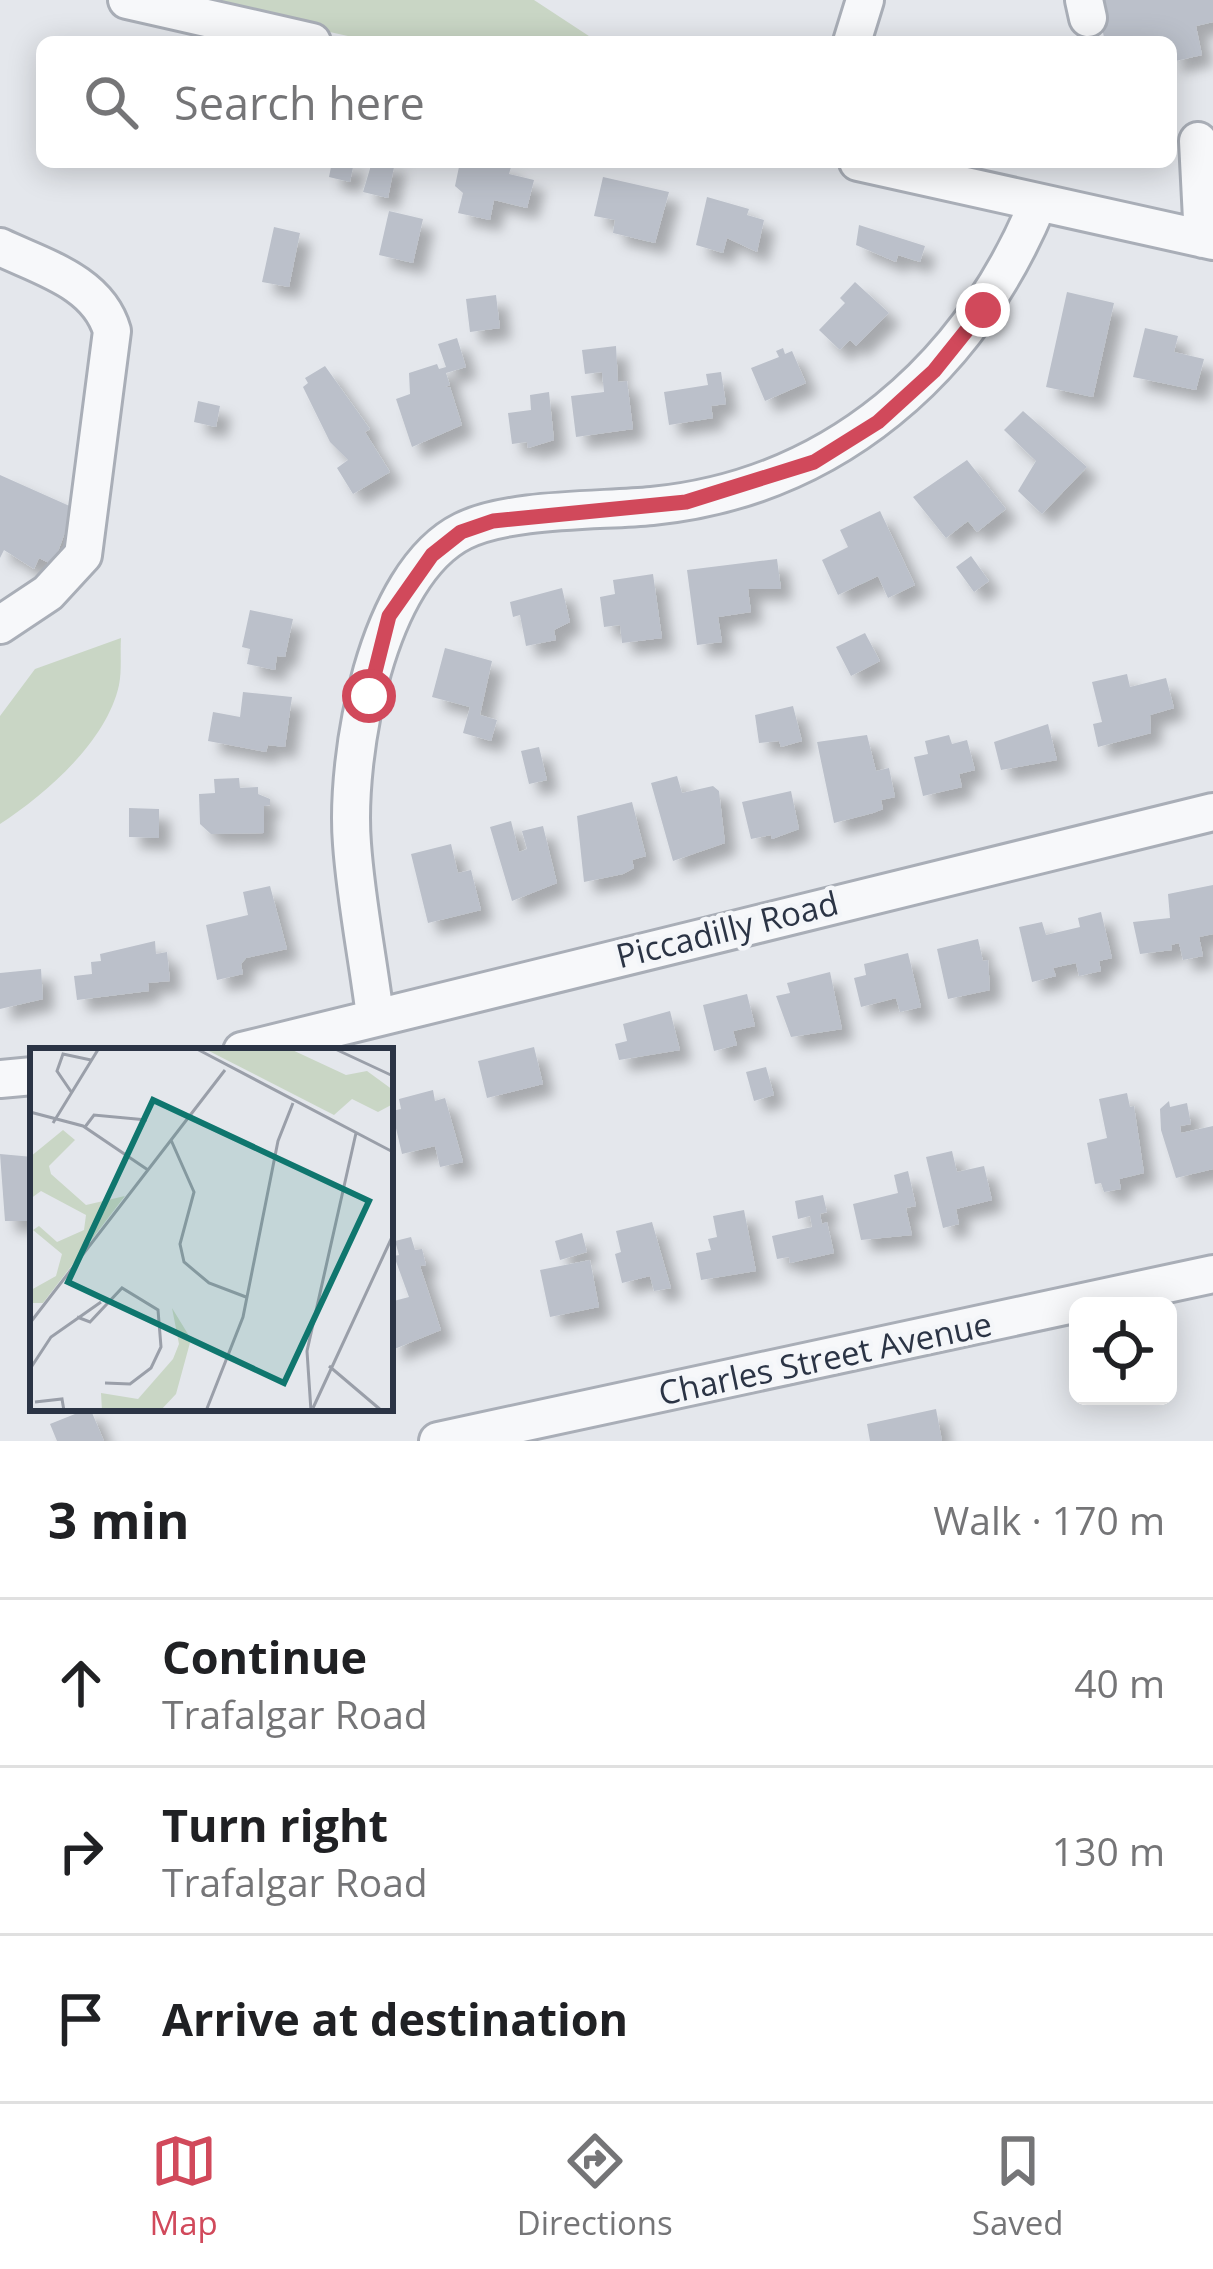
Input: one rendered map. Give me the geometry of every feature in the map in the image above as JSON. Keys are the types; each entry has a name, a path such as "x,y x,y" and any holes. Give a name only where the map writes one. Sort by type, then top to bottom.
{"street":[{"path":"127,0 286,36"},
{"path":"855,36 865,0"},
{"path":"884,168 1208,240 1198,141"},
{"path":"375,1016 352,841 356,775 389,616 407,585 461,532 493,521 686,502 814,462 878,422 934,371 983,310 1038,203"},
{"path":"0,247 96,298 112,331 83,555 61,582 0,625"},
{"name":"Piccadilly Road","path":"253,1048 1213,812"},
{"path":"0,1079 30,1076"},
{"name":"Charles Street Avenue","path":"438,1441 1213,1274"}],"green space":[{"path":"185,0 534,0 589,36 348,36"},
{"path":"121,638 119,685 102,726 55,782 0,824 0,716 35,669"}],"building":[{"path":"1096,0 1213,0 1213,22 1196,26 1202,55 1177,61 1177,36 1104,36"},
{"path":"331,168 353,168 350,182 329,177"},
{"path":"370,168 394,168 388,198 363,192"},
{"path":"459,168 511,168 509,174 534,180 527,208 494,200 490,220 458,213 463,193 455,186"},
{"path":"603,177 669,192 655,243 613,233 615,220 594,216"},
{"path":"707,197 749,209 747,215 764,220 757,252 727,238 723,253 696,245"},
{"path":"389,211 423,219 413,263 379,255"},
{"path":"859,225 925,246 920,262 898,255 896,262 856,245"},
{"path":"274,227 300,233 289,287 262,282"},
{"path":"855,282 889,313 856,346 850,340 840,350 819,330 845,303 840,298"},
{"path":"1067,292 1114,303 1093,397 1046,387"},
{"path":"496,295 500,328 470,332 466,299"},
{"path":"1145,328 1178,336 1174,352 1204,359 1196,390 1133,377"},
{"path":"457,338 466,367 446,373 450,385 445,387 450,387 462,425 412,447 396,399 410,394 409,373 437,364 439,369 446,367 438,344"},
{"path":"616,346 618,382 627,381 633,429 576,437 571,396 604,392 602,372 585,374 582,350"},
{"path":"783,348 785,354 792,351 806,383 765,401 751,368 779,357 776,351"},
{"path":"325,366 370,429 365,432 390,472 353,494 337,468 348,460 330,442 303,387 308,383 305,378"},
{"path":"721,372 726,404 711,406 713,418 669,425 664,392 708,385 706,374"},
{"path":"549,392 554,440 528,448 527,442 512,444 508,413 531,410 530,395"},
{"path":"198,401 220,406 216,427 194,422"},
{"path":"1023,411 1087,467 1042,514 1018,491 1036,461 1004,430"},
{"path":"967,460 1006,509 977,532 968,521 946,538 913,497"},
{"path":"0,475 74,508 53,565 39,558 34,569 4,550 0,558"},
{"path":"880,511 915,585 888,598 878,576 838,595 822,560 848,547 840,530"},
{"path":"971,556 989,581 974,592 956,567"},
{"path":"777,559 781,589 748,589 751,612 718,617 722,642 697,645 687,570"},
{"path":"653,574 662,638 622,643 620,625 604,627 600,597 615,594 613,580"},
{"path":"562,588 570,622 554,630 556,640 526,646 520,615 513,617 510,602"},
{"path":"250,610 293,619 285,657 277,656 275,670 247,664 250,649 242,647"},
{"path":"865,633 880,661 851,676 836,647"},
{"path":"445,648 492,661 480,715 497,720 491,741 463,733 470,707 432,697"},
{"path":"1127,674 1130,687 1166,678 1174,708 1150,715 1151,733 1098,747 1093,724 1102,722 1092,682"},
{"path":"243,692 292,697 285,747 268,745 266,752 208,741 213,712 240,717"},
{"path":"793,706 802,741 781,747 779,741 759,743 755,715"},
{"path":"1048,724 1057,760 1001,770 994,742"},
{"path":"867,735 876,771 889,768 895,797 881,800 883,809 834,823 817,742"},
{"path":"949,735 952,744 967,740 975,770 959,774 962,787 923,796 914,757 928,754 925,741"},
{"path":"539,747 547,780 529,784 521,751"},
{"path":"677,776 682,793 713,786 719,791 725,843 673,861 651,783"},
{"path":"239,778 240,788 258,787 258,794 270,799 270,805 264,806 264,833 211,834 200,824 199,794 215,793 214,779"},
{"path":"791,791 799,829 772,839 771,835 751,839 742,802"},
{"path":"632,802 646,856 632,860 634,868 623,874 584,882 577,816"},
{"path":"129,808 159,809 159,838 129,837"},
{"path":"511,821 519,852 527,849 522,831 543,826 557,883 512,901 490,827"},
{"path":"451,844 458,873 471,870 481,910 428,923 411,854"},
{"path":"1213,885 1213,934 1199,937 1203,956 1183,960 1179,943 1171,945 1172,950 1140,954 1133,922 1170,918 1168,894"},
{"path":"270,886 287,949 246,958 241,964 243,974 217,980 206,925 248,915 243,892"},
{"path":"1101,912 1112,958 1099,961 1101,971 1079,976 1076,963 1053,968 1056,976 1032,982 1019,927 1042,922 1046,935 1080,927 1078,918"},
{"path":"978,939 983,961 988,960 990,990 948,999 937,949"},
{"path":"155,941 156,954 167,952 170,981 148,983 149,991 77,1000 74,976 92,974 91,962 101,961 100,954"},
{"path":"908,953 921,1007 900,1012 896,998 861,1007 854,978 866,975 864,964"},
{"path":"41,969 43,999 0,1009 0,973"},
{"path":"830,972 842,1029 791,1037 776,996 790,993 787,983"},
{"path":"747,994 755,1026 733,1031 737,1045 714,1051 703,1005"},
{"path":"670,1011 680,1050 619,1060 615,1044 627,1041 623,1024"},
{"path":"534,1047 543,1084 487,1098 478,1061"},
{"path":"766,1067 774,1095 754,1101 746,1072"},
{"path":"433,1090 435,1101 445,1098 463,1162 440,1167 435,1146 402,1154 393,1115 401,1109 399,1099"},
{"path":"1127,1093 1130,1107 1134,1106 1144,1173 1119,1179 1121,1189 1104,1192 1101,1183 1095,1184 1087,1143 1107,1138 1099,1099"},
{"path":"1169,1101 1170,1107 1187,1103 1191,1124 1180,1126 1181,1133 1213,1126 1213,1169 1176,1178 1161,1130 1160,1109"},
{"path":"952,1151 957,1172 984,1166 992,1200 956,1209 959,1224 943,1228 926,1157"},
{"path":"0,1154 30,1157 30,1221 5,1221"},
{"path":"908,1171 916,1206 906,1208 912,1235 861,1240 853,1204 898,1193 894,1175"},
{"path":"823,1195 827,1212 820,1214 822,1224 827,1222 834,1253 790,1263 789,1257 777,1259 772,1236 812,1227 810,1216 798,1219 795,1201"},
{"path":"744,1210 756,1271 701,1280 696,1253 711,1250 708,1239 717,1237 713,1216"},
{"path":"652,1222 671,1288 654,1291 650,1276 622,1283 615,1254 621,1252 616,1231"},
{"path":"582,1233 587,1252 560,1260 555,1241"},
{"path":"411,1237 415,1250 422,1249 426,1265 420,1266 441,1330 393,1350 393,1301 409,1297 394,1256 399,1255 395,1241"},
{"path":"590,1260 599,1307 550,1317 540,1270"},
{"path":"936,1409 942,1441 870,1441 867,1424"},
{"path":"91,1411 104,1441 57,1441 50,1424"}],"route":[{"path":"369,696 389,616 432,555 461,532 493,521 686,502 752,486 814,462 878,422 934,371 983,310"}]}
